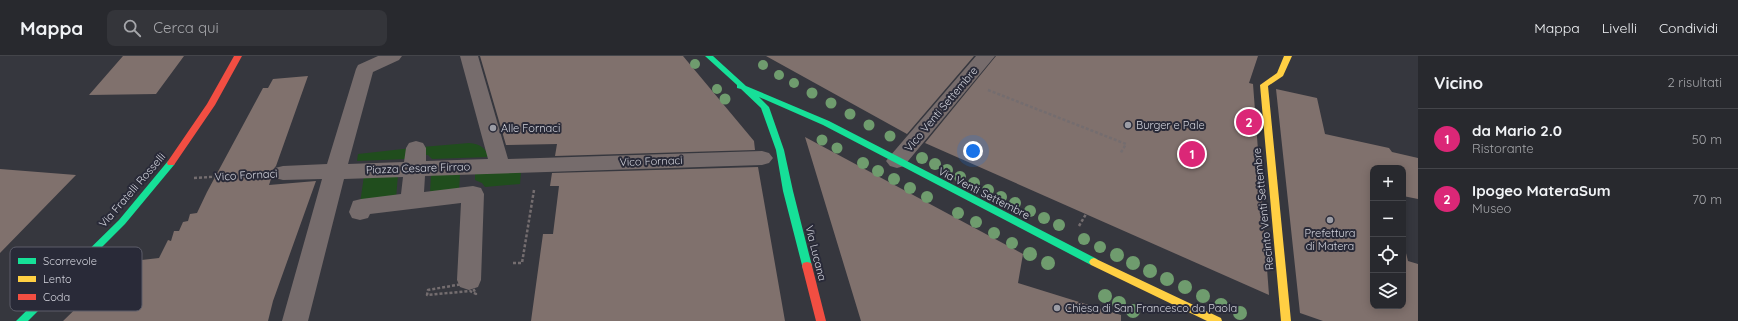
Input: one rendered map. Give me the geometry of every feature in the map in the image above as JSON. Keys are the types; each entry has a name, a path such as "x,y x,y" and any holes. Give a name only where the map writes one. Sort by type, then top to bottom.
{"street":[{"name":"Via Fratelli Rosselli","path":"96,247 122,222 175,158 210,105 238,56"},
{"path":"295,321 365,69 392,56"},
{"path":"469,56 500,166"},
{"path":"709,56 740,86"},
{"name":"Vico Venti Settembre","path":"897,161 986,56"},
{"name":"Recinto Venti Settembre","path":"1286,321 1264,85 1279,76 1286,64 1288,56"},
{"name":"Via Lucana","path":"740,86 765,108 780,150 788,191 820,321"},
{"name":"Via Venti Settembre","path":"740,86 826,123 1112,272 1217,321"},
{"path":"412,201 415,158"},
{"name":"Piazza Cesare Firrao","path":"336,170 415,158 467,167 539,165"},
{"name":"Vico Fornaci","path":"539,165 762,158"},
{"path":"463,195 467,167"},
{"name":"Vico Fornaci","path":"283,173 336,170"},
{"path":"360,212 361,207 473,194 469,280"},
{"name":"Via Fratelli Rosselli","path":"21,321 31,311"}],"path":[{"path":"965,81 1126,144 1120,154"},
{"path":"513,264 522,263 539,165"},
{"name":"Vico Fornaci","path":"157,180 283,173"}],"green space":[{"path":"469,143 482,147 489,157 432,159 428,155 423,155 422,147"},
{"path":"412,148 406,159 357,161 358,154"},
{"path":"521,172 520,184 485,187 482,183 475,180 475,174"},
{"path":"431,174 460,174 459,191 430,194"},
{"path":"398,175 396,198 360,203 364,176"}],"building":[{"path":"123,56 184,56 156,94 89,95"},
{"path":"480,56 683,56 754,141 755,150 555,156 557,144 506,145"},
{"path":"766,56 974,56 907,134"},
{"path":"996,56 1258,56 1249,83 1253,84 1269,295 925,143"},
{"path":"308,76 276,166 271,172 272,176 269,185 316,181 273,301 268,321 63,321 73,311 142,311 142,260 159,258 168,240 171,241 174,231 179,231 183,222 188,221 190,214 197,213 263,88 268,88 273,79"},
{"name":"Prefettura di Matera","path":"1276,89 1317,98 1325,134 1389,148 1392,152 1418,158 1418,199 1406,197 1406,165 1370,165 1370,309 1406,309 1406,253 1408,261 1418,264 1418,321 1323,321 1300,313"},
{"path":"805,137 1023,254 1018,283 1121,315 1121,321 861,321"},
{"path":"758,167 785,321 531,321 543,234 553,234 559,186 550,186 552,173"},
{"path":"0,169 76,175 0,253"}],"traffic: fast":[{"path":"709,56 765,107 780,150 788,191 807,266"},
{"path":"740,86 826,123 1094,262"},
{"path":"96,247 122,222 171,163"},
{"path":"21,321 31,311"}],"traffic: slow":[{"path":"1286,321 1264,85 1280,74 1288,56"},
{"path":"1094,262 1217,321"}],"traffic: jam":[{"path":"171,163 211,105 238,56"},
{"path":"807,266 821,321"}],"place":[{"name":"Ipogeo MateraSum","path":"1249,122"},
{"name":"Burger e Pale","path":"1128,125"},
{"name":"Alle Fornaci","path":"493,128"},
{"name":"da Mario 2.0","path":"1192,154"},
{"name":"Prefettura di Matera","path":"1330,220"},
{"name":"Chiesa di San Francesco da Paola","path":"1057,308"}]}
